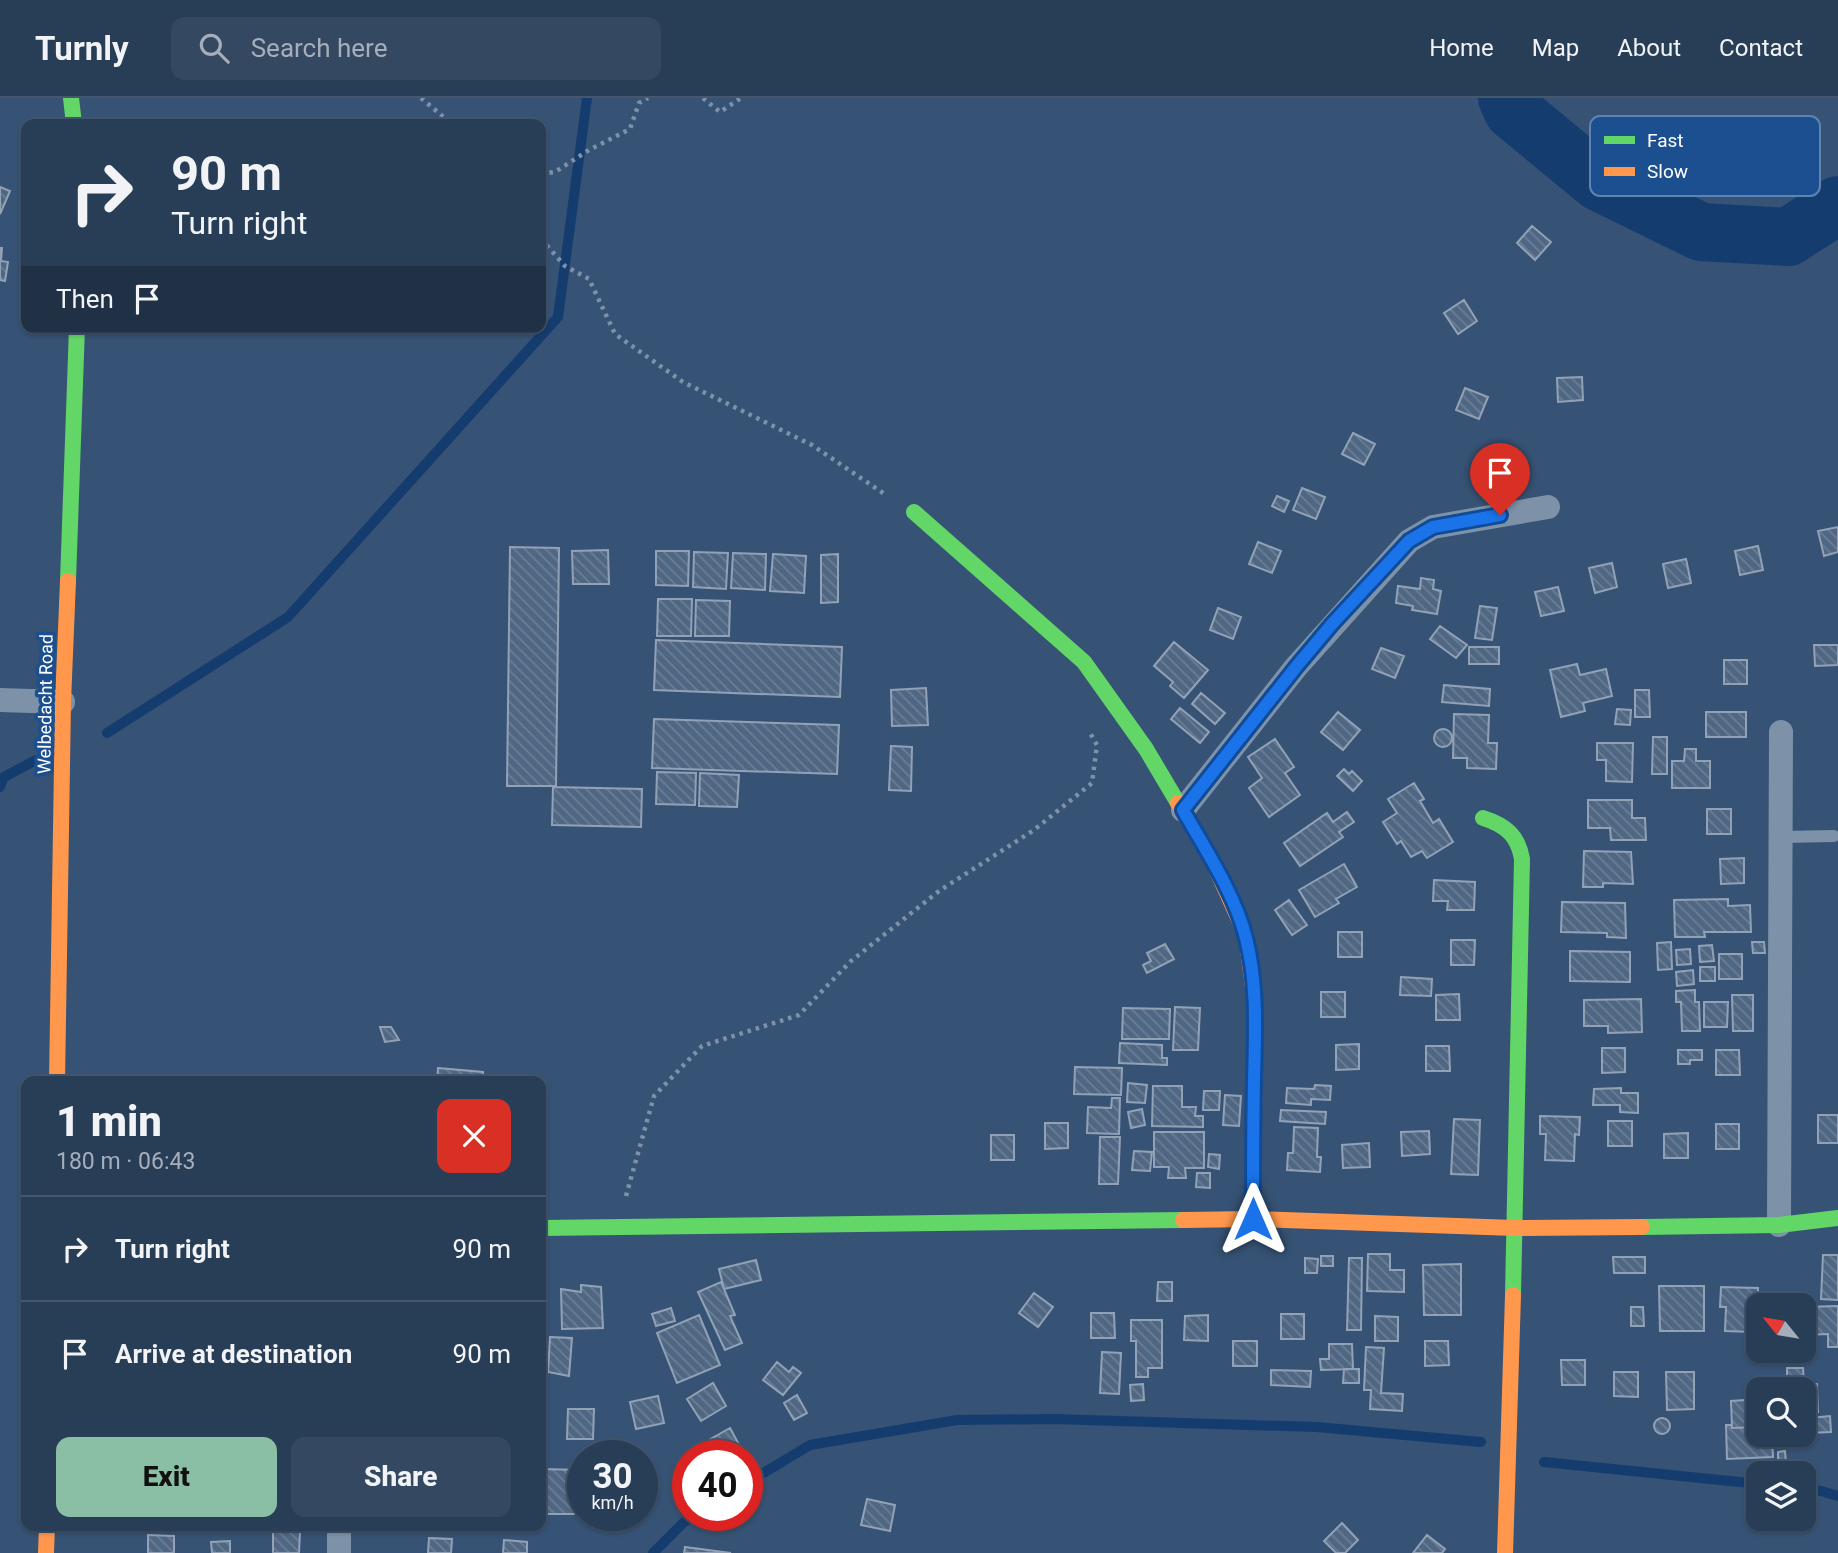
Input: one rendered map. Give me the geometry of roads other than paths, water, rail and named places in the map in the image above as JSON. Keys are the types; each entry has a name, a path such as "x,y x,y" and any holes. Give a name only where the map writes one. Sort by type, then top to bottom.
{"street":[{"path":"71,98 73,119"},
{"name":"Welbedacht Road","path":"57,1076 63,702 77,333"},
{"path":"1183,810 1311,649 1409,541 1433,527 1548,507"},
{"path":"914,512 1084,662 1146,749 1214,864 1236,911 1251,960 1255,1002 1253,1219"},
{"path":"0,700 63,702"},
{"path":"1779,1225 1781,732"},
{"path":"1483,818 1510,829 1521,848 1522,859 1505,1553"},
{"path":"546,1228 1253,1219 1515,1228 1779,1225 1838,1218"},
{"path":"46,1553 47,1531"},
{"path":"339,1531 339,1553"}],"lane":[{"path":"1782,837 1834,836"}],"waterway":[{"path":"546,330 558,317 587,98"},
{"path":"1507,98 1513,111 1590,175"},
{"path":"1628,196 1701,232 1788,237 1838,205"},
{"path":"107,733 288,617 544,333"},
{"path":"0,787 4,777 36,760"},
{"path":"763,1473 810,1445 957,1420 1054,1419 1317,1427 1481,1442"},
{"path":"1544,1462 1746,1483"},
{"path":"1816,1490 1838,1496"},
{"path":"653,1553 675,1531"}]}
